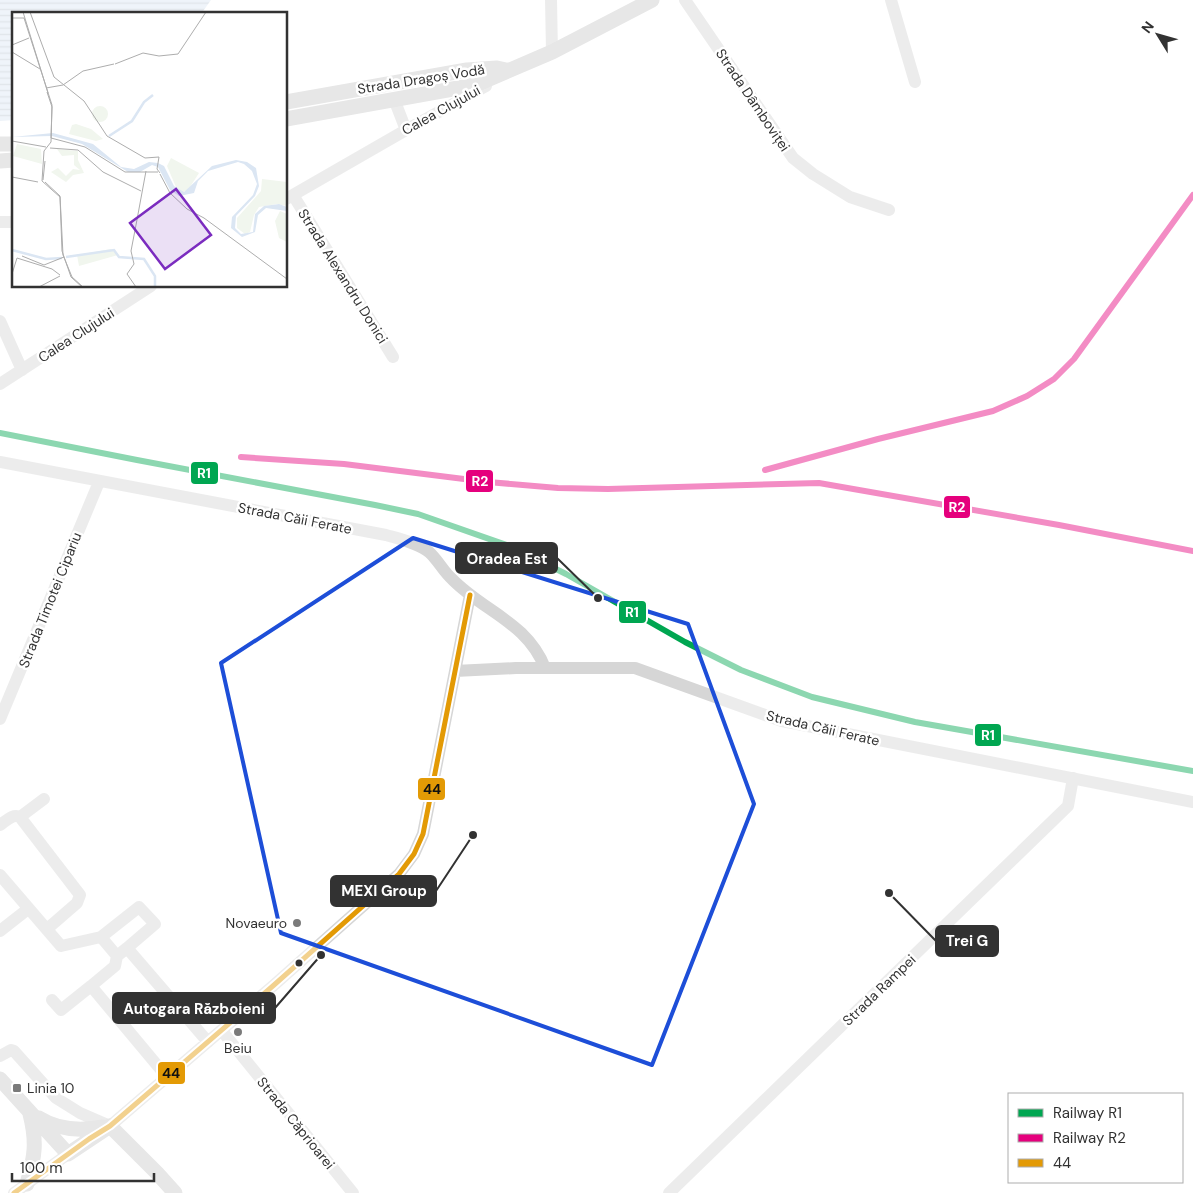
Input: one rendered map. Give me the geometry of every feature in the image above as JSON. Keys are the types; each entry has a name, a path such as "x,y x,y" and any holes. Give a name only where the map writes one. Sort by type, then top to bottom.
{"main road":[{"name":"Calea Clujului","path":"508,70 552,52 652,0"},
{"name":"Strada Dragoș Vodă","path":"288,118 467,70 498,68 508,70"},
{"path":"394,99 395,90 401,86 455,78 467,70"},
{"name":"Strada Dragoș Vodă","path":"288,102 371,95 394,99 476,85 508,70"},
{"path":"0,1079 68,1154 110,1126"},
{"path":"30,1113 48,1124 82,1130 110,1126"},
{"path":"26,1184 33,1162 35,1135 30,1113"},
{"path":"110,1126 175,1193"}],"street":[{"path":"551,0 552,52"},
{"name":"Strada Dâmboviței","path":"685,0 793,158 812,174 850,197 889,210"},
{"path":"891,0 914,82"},
{"name":"Calea Clujului","path":"289,197 490,84 508,70"},
{"path":"394,99 406,130"},
{"name":"Strada Alexandru Donici","path":"289,197 393,357"},
{"name":"Calea Clujului","path":"0,384 148,288"},
{"path":"0,322 22,370"},
{"path":"0,462 99,482"},
{"name":"Strada Căii Ferate","path":"99,482 386,535 418,546 429,552 452,579 470,595 520,630 534,646 545,668"},
{"name":"Strada Timotei Cipariu","path":"0,719 99,482"},
{"path":"0,1056 11,1050 14,1051 56,1098 80,1113 110,1126 222,1031 399,874 414,854 423,834 470,595"},
{"name":"Strada Căii Ferate","path":"455,671 635,668 782,721 1193,802"},
{"name":"Strada Rampei","path":"669,1193 1068,806 1073,778"},
{"path":"20,817 44,799"},
{"path":"0,825 13,816 18,815 80,895 78,903 47,929"},
{"path":"0,875 61,946 101,937 139,907 155,924 122,952 115,966 61,1010 52,1000"},
{"path":"0,931 28,909"},
{"path":"101,937 122,952 208,1042"},
{"path":"90,986 167,1077"},
{"name":"Strada Căprioarei","path":"222,1031 352,1193"},
{"path":"14,1193 68,1154"}],"highlighted area":[{"path":"413,538 688,624 754,804 652,1065 281,933 221,663"}],"shaded area":[{"path":"0,0 211,0 202,12 12,12 12,120 0,121"}],"rail line":[{"name":"R2","path":"765,470 878,439 993,411 1027,396 1054,379 1074,359 1193,195"},
{"name":"R1","path":"0,433 418,514 512,547 566,574 685,642 741,670 812,697 915,722 1193,771"},
{"name":"R2","path":"241,457 344,464 488,482 558,488 608,489 819,483 1059,525 1193,551"}],"transit line":[{"name":"44","path":"14,1193 110,1126 274,985 399,874 414,854 423,834 470,595"}],"place":[{"name":"Oradea Est","path":"598,598"},
{"name":"MEXI Group","path":"473,835"},
{"name":"Trei G","path":"889,893"},
{"name":"Novaeuro","path":"297,923"},
{"name":"Autogara Războieni","path":"321,955"},
{"name":"Beiu","path":"238,1032"},
{"name":"Linia 10","path":"17,1088"}]}
